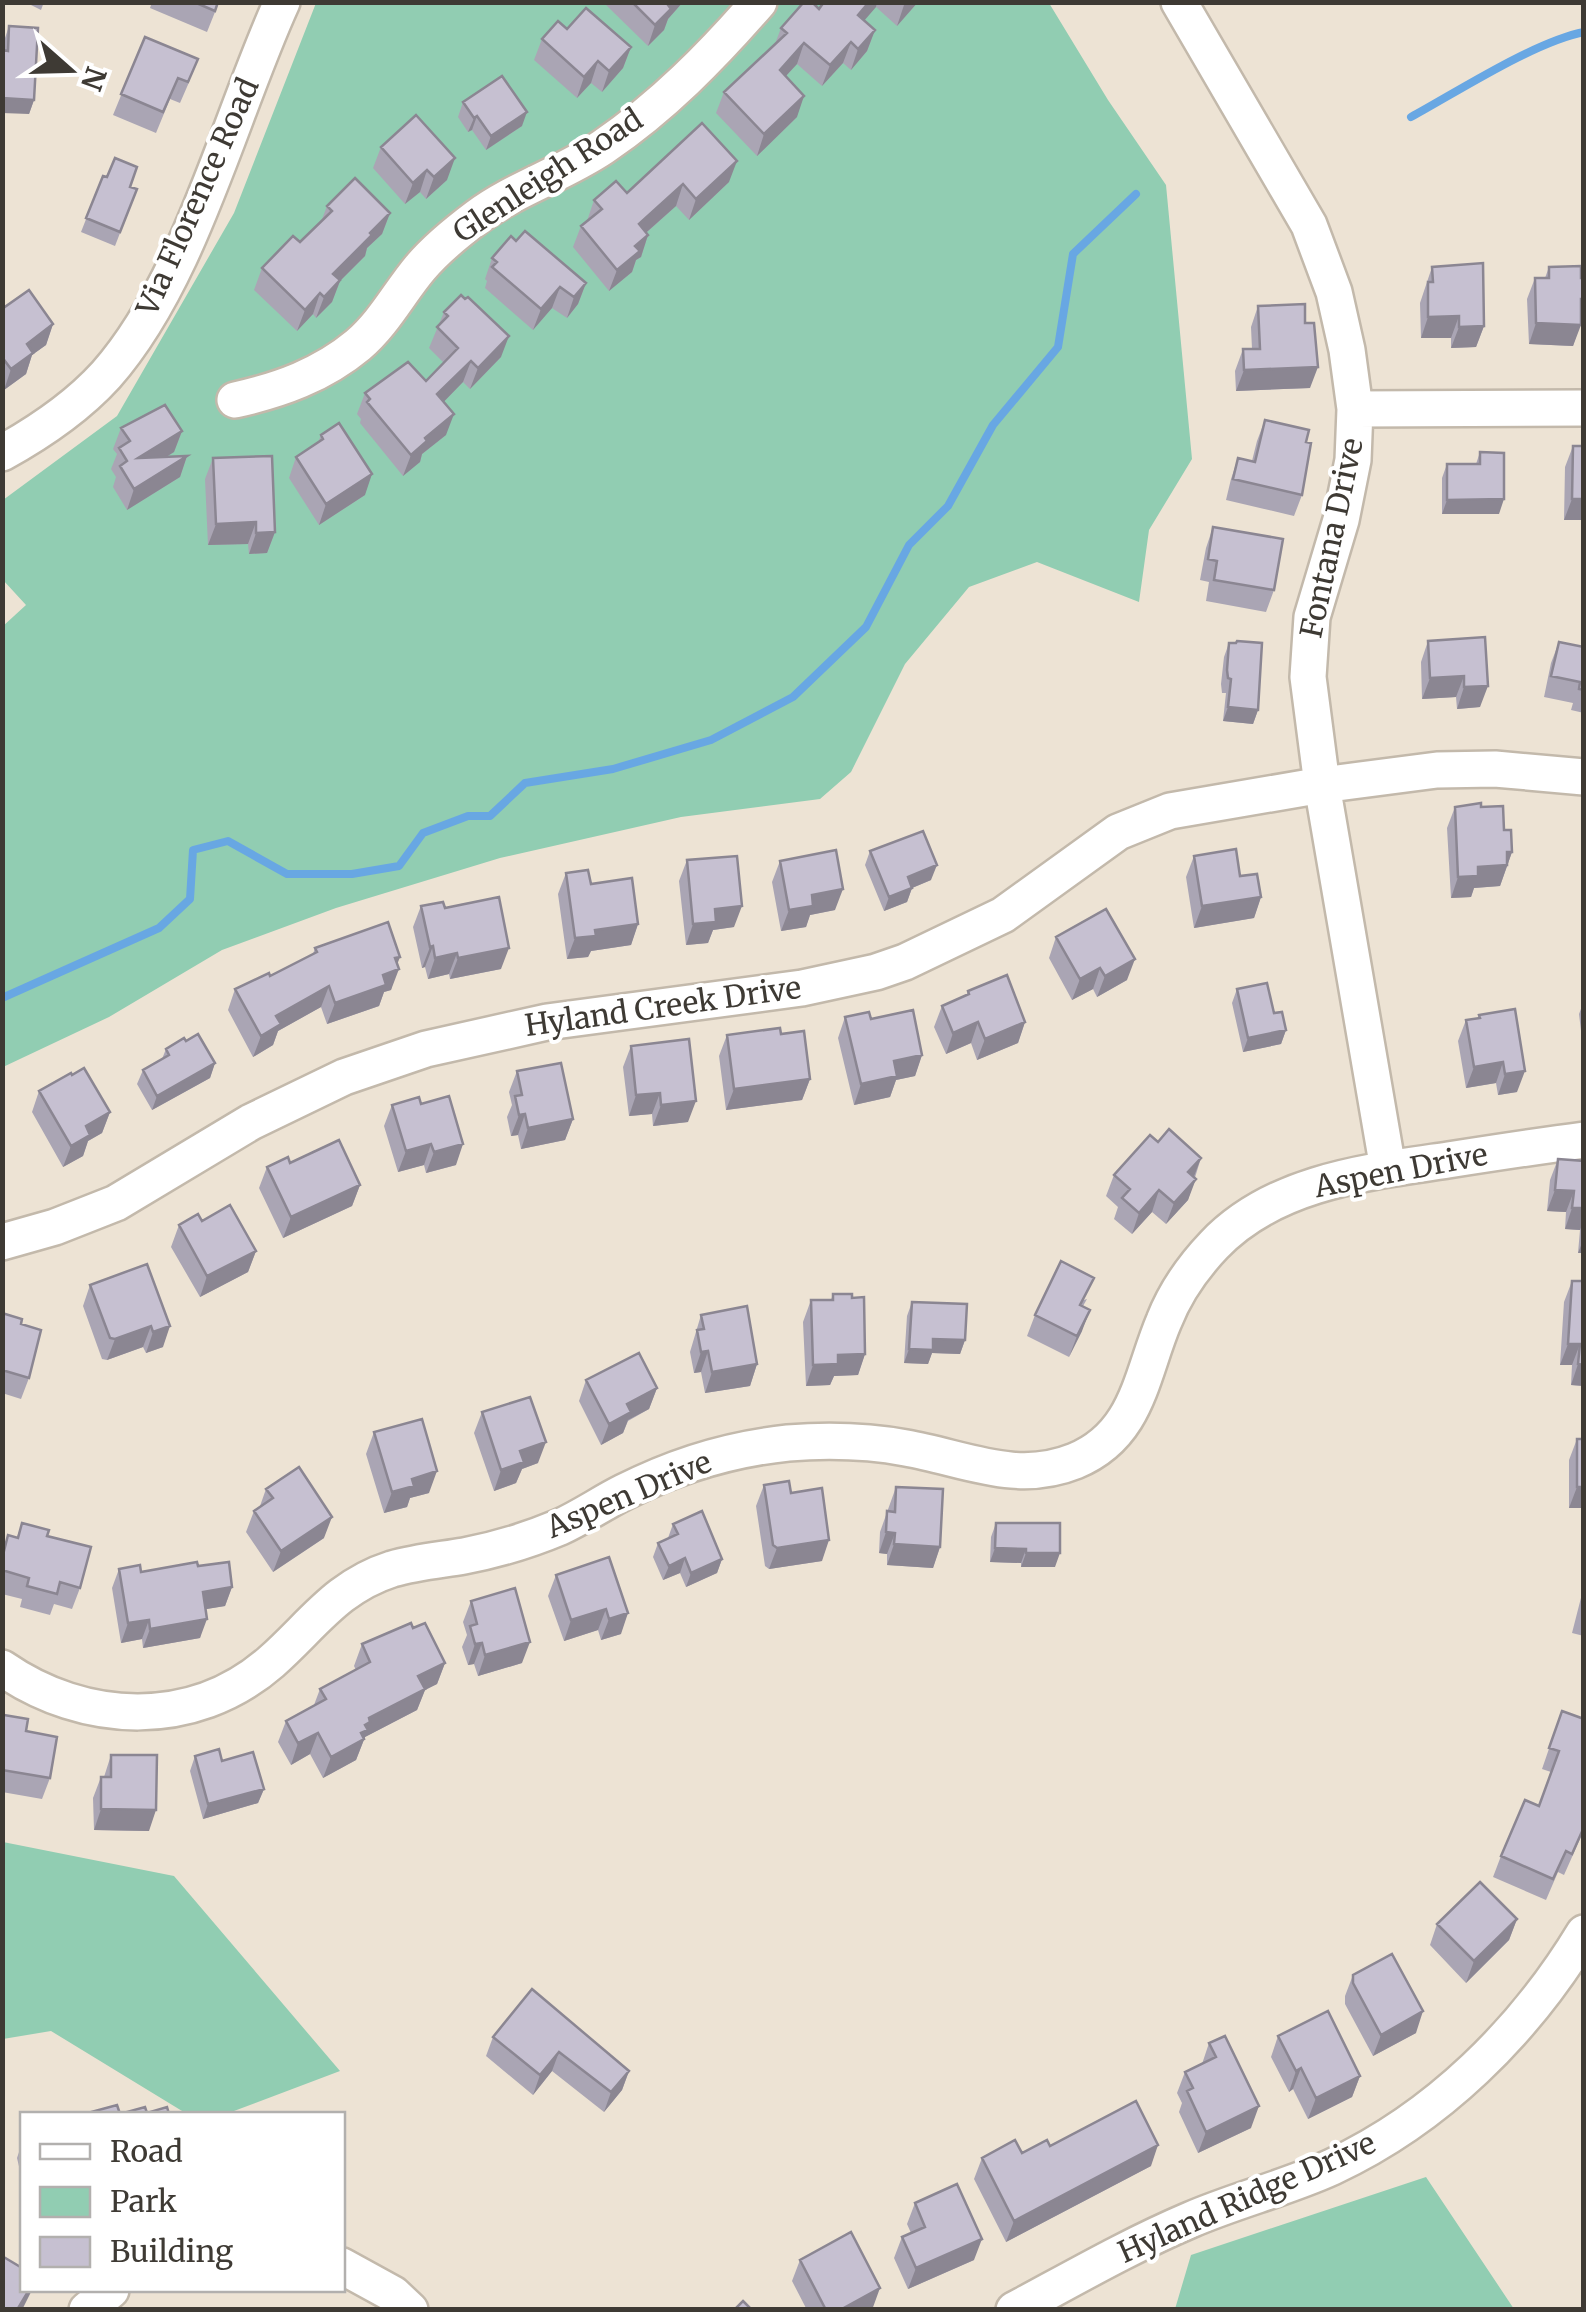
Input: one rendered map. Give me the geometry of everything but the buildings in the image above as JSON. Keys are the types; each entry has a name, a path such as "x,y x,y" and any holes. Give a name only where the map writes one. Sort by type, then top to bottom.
{"street":[{"name":"Via Florence Road","path":"2,453 44,429 84,396 136,335 174,266 282,2"},
{"name":"Glenleigh Road","path":"234,400 273,392 324,369 360,343 420,268 449,239 482,214 602,147 639,120 686,79 758,2"},
{"name":"Fontana Drive","path":"1179,2 1309,225 1334,292 1355,409 1348,491 1321,582 1309,648 1310,702 1388,1169"},
{"path":"1355,409 1584,408"},
{"name":"Hyland Creek Drive","path":"2,1242 56,1227 116,1203 251,1122 380,1064 510,1028 802,988 876,972 942,946 1004,915 1094,846 1142,820 1170,811 1437,770 1495,769 1584,777"},
{"name":"Aspen Drive","path":"2,1668 48,1696 108,1712 136,1714 192,1705 244,1682 278,1656 323,1608 370,1578 392,1569 518,1542 559,1527 651,1478 752,1448 827,1441 864,1443 939,1454 998,1471 1052,1469 1078,1460 1098,1447 1132,1410 1164,1320 1186,1280 1214,1244 1238,1223 1298,1191 1388,1169 1584,1140"},
{"name":"Hyland Ridge Drive","path":"1014,2310 1180,2224 1336,2165 1416,2118 1478,2067 1507,2037 1551,1983 1584,1933"},
{"path":"345,2268 393,2294 410,2310"},
{"path":"87,2310 110,2292"}],"green space":[{"path":"316,3 1049,3 1166,185 1192,459 1149,530 1139,602 1037,562 969,587 905,664 851,772 820,799 681,817 500,858 336,908 222,950 109,1017 3,1067 2,627 26,605 3,580 3,500 117,416 234,213"},
{"path":"3,1842 174,1876 340,2071 231,2112 184,2112 51,2031 3,2039"},
{"path":"1426,2177 1514,2309 1175,2309 1191,2255"}],"waterway":[{"path":"1411,117 1519,57 1584,32"},
{"path":"2,998 159,928 190,899 193,850 228,841 287,874 352,874 399,866 423,833 468,816 490,816 525,783 613,769 711,740 793,697 866,627 909,545 948,506 993,425 1058,347 1073,254 1136,194"}]}
